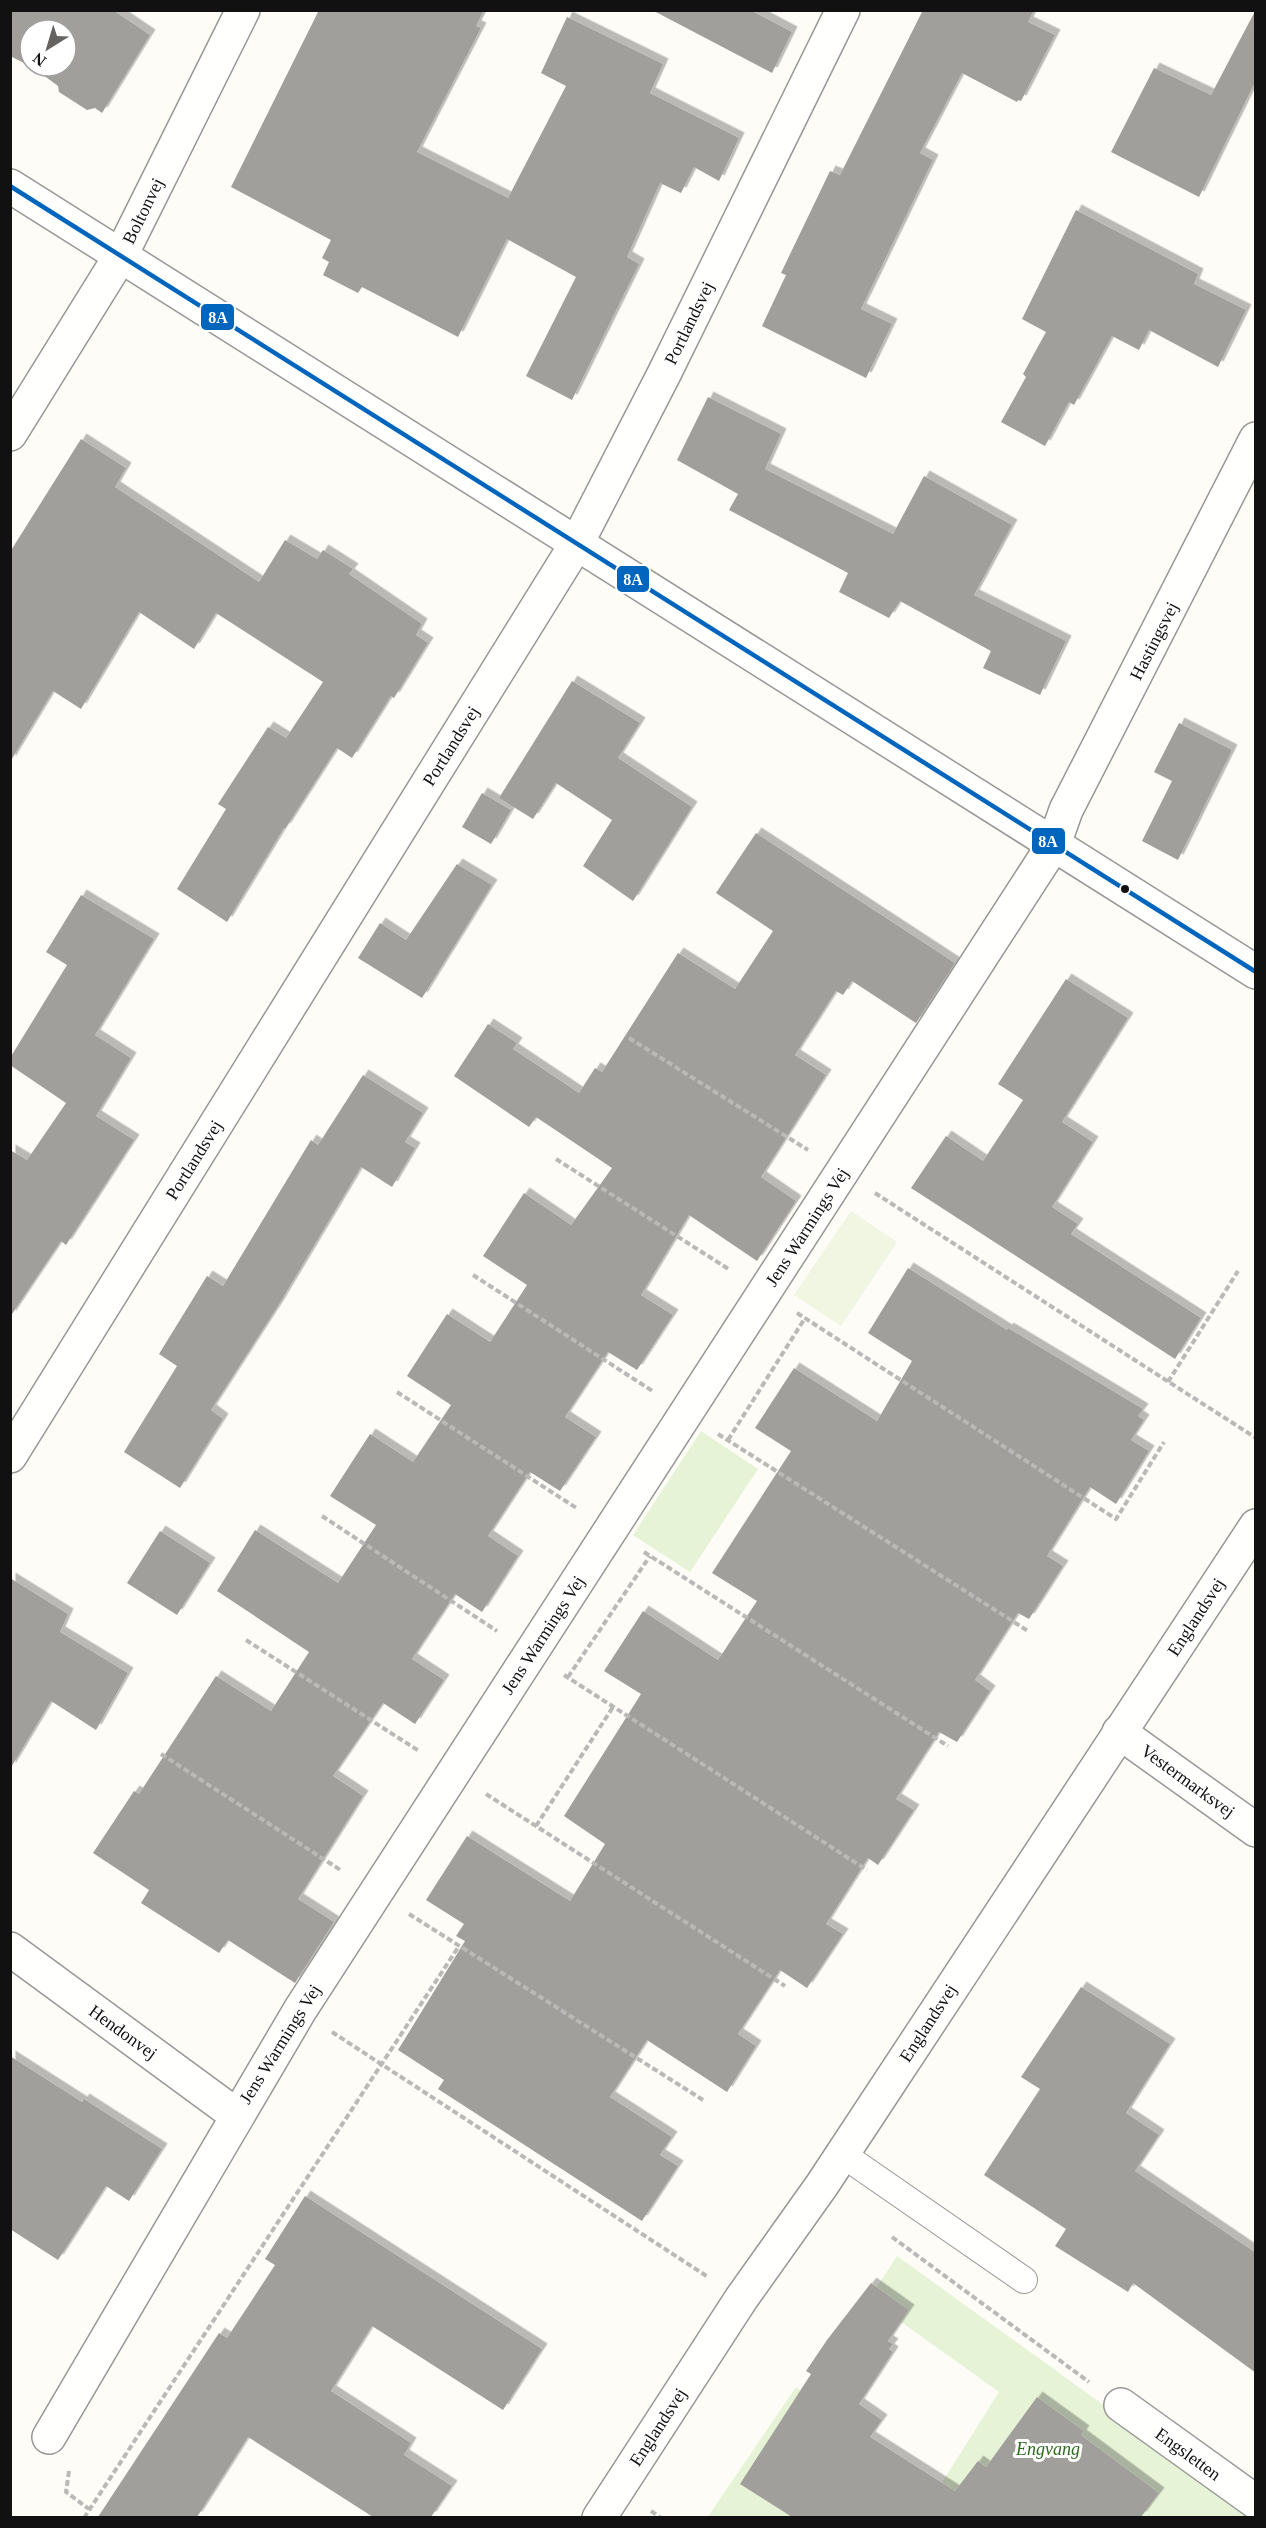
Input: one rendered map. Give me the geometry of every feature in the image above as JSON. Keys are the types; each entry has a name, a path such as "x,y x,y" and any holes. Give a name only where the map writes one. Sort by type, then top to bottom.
{"street":[{"name":"Boltonvej","path":"10,434 121,255 243,10"},
{"name":"Portlandsvej","path":"10,1456 577,543 664,374 843,10"},
{"path":"10,186 1256,972"},
{"name":"Hastingsvej","path":"1054,844 1066,810 1256,439"},
{"name":"Jens Warmings Vej","path":"49,2436 300,2010 1054,844"},
{"name":"Englandsvej","path":"599,2517 741,2299 842,2154 1256,1526"},
{"name":"Vestermarksvej","path":"1119,1732 1256,1830"},
{"name":"Hendonvej","path":"10,1949 237,2115"},
{"name":"Engsletten","path":"1121,2405 1256,2502"}],"lane":[{"path":"842,2154 1024,2280"}],"path":[{"path":"628,1038 843,1172 1256,1438"},
{"path":"556,1159 1116,1519 1164,1442"},
{"path":"1168,1382 1238,1271"},
{"path":"473,1275 1028,1630"},
{"path":"728,1440 805,1318"},
{"path":"397,1392 948,1746"},
{"path":"322,1516 867,1870"},
{"path":"568,1677 650,1556"},
{"path":"246,1640 785,1986"},
{"path":"536,1826 613,1707"},
{"path":"161,1754 703,2100"},
{"path":"84,2517 459,1946"},
{"path":"300,2010 741,2299"},
{"path":"889,2235 1121,2405"}],"green space":[{"path":"851,1211 897,1242 841,1326 794,1295"},
{"path":"701,1431 758,1469 690,1572 633,1535"},
{"name":"Engvang","path":"897,2256 1256,2515 1255,2518 707,2518 796,2387 941,2484 999,2392 869,2299"}],"building":[{"path":"10,10 113,10 150,35 102,113 95,108 87,110 59,92 58,86 47,78 78,78 78,18 18,18 18,60 10,56"},
{"path":"319,10 484,10 476,26 481,28 417,152 508,198 566,86 541,73 567,17 663,64 650,93 739,138 719,181 694,167 681,193 660,183 627,257 639,264 572,400 526,376 576,277 507,239 458,337 362,287 358,293 323,275 329,262 322,258 331,240 231,187"},
{"path":"652,10 750,10 792,32 772,73"},
{"path":"923,10 1034,10 1028,22 1055,35 1021,101 1017,102 962,73 920,153 933,160 861,309 892,324 866,378 762,326 786,275 781,273 830,171 840,175"},
{"path":"1254,13 1256,80 1199,197 1111,152 1154,68 1211,95"},
{"path":"1076,210 1198,274 1194,284 1246,310 1218,367 1149,330 1139,350 1112,336 1074,405 1069,402 1045,446 1001,422 1026,377 1023,374 1046,332 1022,319"},
{"path":"708,397 781,434 765,469 893,534 924,476 1012,525 974,595 1066,641 1040,695 983,668 991,651 900,601 889,618 839,592 848,573 729,510 738,494 677,460"},
{"path":"81,439 126,468 115,487 259,582 285,540 317,559 323,550 353,569 349,574 422,624 416,635 428,643 394,698 391,696 352,758 337,748 284,828 227,922 177,889 226,809 218,804 268,727 286,738 323,682 216,613 194,649 139,612 81,709 53,691 10,762 10,552"},
{"path":"572,681 640,723 618,758 692,807 633,901 583,866 612,820 556,783 533,819 499,798"},
{"path":"1179,723 1232,750 1178,860 1142,841 1172,781 1154,772"},
{"path":"482,793 511,810 491,844 462,827"},
{"path":"756,833 955,963 916,1023 852,981 843,995 836,991 795,1055 826,1075 761,1177 796,1201 757,1261 689,1215 641,1295 673,1315 637,1370 608,1352 565,1417 596,1437 560,1491 530,1472 488,1536 518,1556 482,1612 455,1594 412,1659 444,1680 415,1724 383,1703 333,1776 363,1796 298,1899 334,1922 295,1983 228,1940 219,1953 141,1903 149,1890 93,1853 134,1791 139,1794 216,1676 271,1711 309,1652 217,1591 255,1530 338,1583 376,1525 330,1496 370,1434 413,1462 451,1405 407,1376 447,1314 490,1342 527,1285 483,1256 524,1193 571,1225 612,1168 536,1117 529,1127 454,1076 488,1024 517,1043 513,1049 579,1093 595,1068 602,1072 678,953 735,989 773,931 716,893"},
{"path":"457,864 492,885 422,998 358,958 380,923 406,940"},
{"path":"81,895 154,939 95,1035 131,1058 96,1116 134,1140 66,1245 61,1241 10,1317 10,1150 27,1160 66,1103 10,1065 10,1058 67,965 46,952"},
{"path":"1066,979 1128,1018 1062,1122 1093,1142 1052,1207 1078,1224 1071,1234 1201,1318 1175,1359 911,1188 946,1136 983,1161 1023,1100 998,1084"},
{"path":"363,1075 423,1113 405,1142 415,1148 392,1187 361,1167 278,1306 211,1410 223,1419 180,1488 124,1452 177,1366 159,1354 207,1276 223,1286 311,1140 318,1145"},
{"path":"908,1268 1007,1330 1008,1328 1143,1409 1138,1416 1144,1420 1131,1440 1149,1451 1116,1504 1090,1487 1047,1556 1063,1566 1029,1619 1018,1613 975,1680 990,1691 957,1742 939,1732 896,1799 914,1810 878,1865 868,1858 826,1924 843,1934 807,1988 780,1970 738,2034 756,2046 727,2092 647,2040 610,2097 672,2137 660,2155 678,2166 642,2221 438,2089 444,2080 398,2050 465,1941 456,1936 464,1924 426,1900 467,1836 570,1901 605,1844 564,1816 641,1694 604,1671 643,1611 718,1660 757,1601 712,1573 791,1451 755,1428 794,1368 877,1421 912,1361 868,1333"},
{"path":"160,1531 210,1563 177,1615 127,1583"},
{"path":"10,1578 68,1614 60,1632 128,1673 96,1730 51,1701 10,1769"},
{"path":"1081,1987 1170,2044 1126,2113 1159,2135 1135,2171 1256,2253 1256,2373 1133,2283 1128,2292 1055,2246 1066,2229 984,2175 1040,2089 1021,2077"},
{"path":"10,2056 82,2102 84,2099 162,2149 129,2201 106,2186 58,2260 10,2229"},
{"path":"305,2196 542,2349 503,2410 372,2326 331,2391 411,2443 404,2455 452,2486 431,2517 373,2517 248,2437 197,2517 98,2517 219,2333 227,2338 275,2265 265,2259"},
{"path":"871,2283 909,2310 888,2341 893,2344 889,2349 893,2352 859,2404 882,2420 870,2437 955,2491 978,2461 986,2467 1037,2397 1084,2431 1081,2435 1159,2493 1141,2517 792,2517 740,2484 811,2374 806,2371"}],"transit line":[{"name":"8A","path":"10,186 1256,972"}]}
